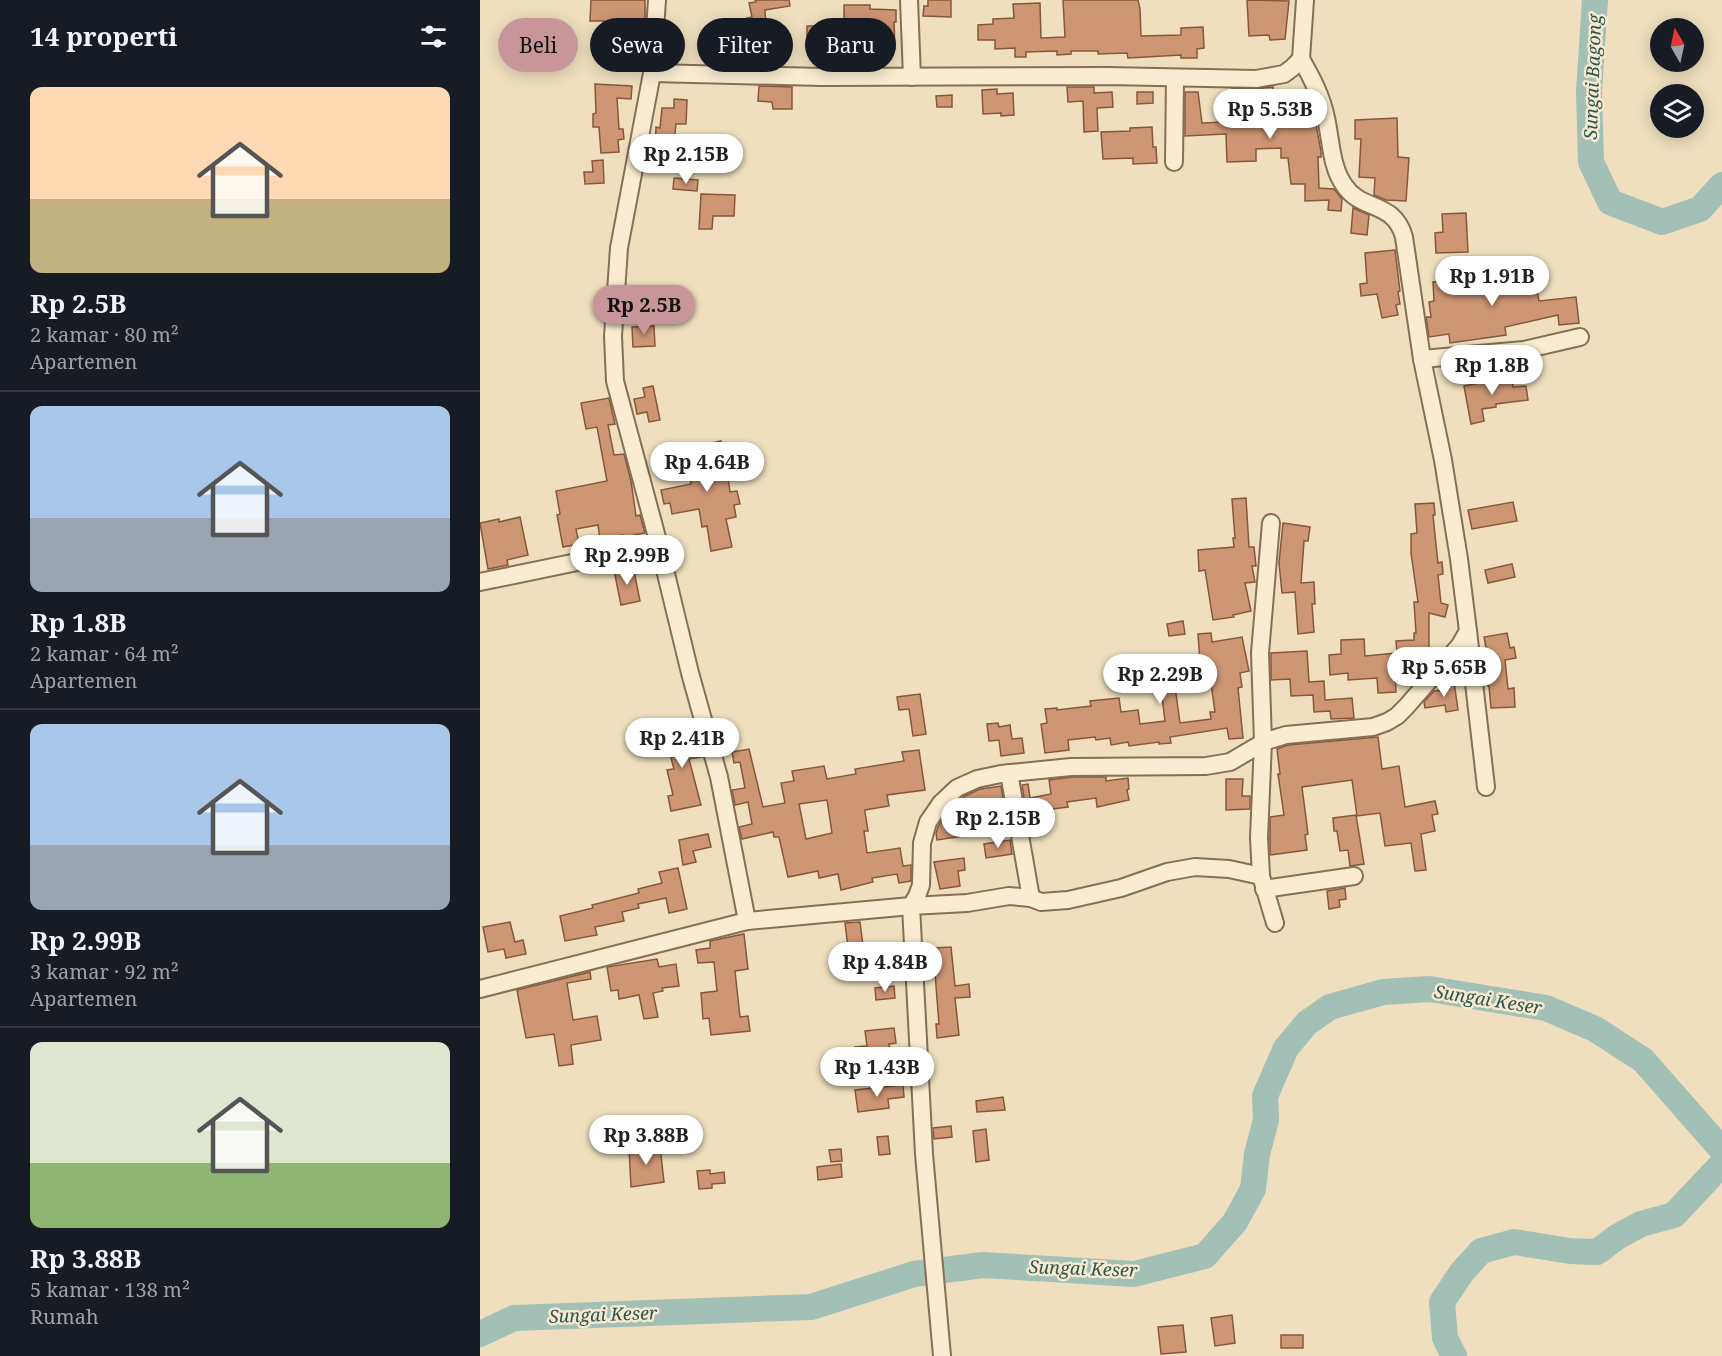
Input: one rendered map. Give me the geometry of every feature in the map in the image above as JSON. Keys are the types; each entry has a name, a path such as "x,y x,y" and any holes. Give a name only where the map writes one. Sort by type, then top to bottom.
{"street":[{"path":"657,0 652,73 617,273 613,336 615,381 659,545 690,673 720,777 747,921"},
{"path":"909,0 912,77"},
{"path":"1305,0 1301,59 1321,99 1337,171 1345,188 1353,196 1396,218 1401,225 1404,237 1422,359 1443,460 1459,559 1486,787"},
{"path":"652,73 822,77 1107,76 1256,79 1284,74 1301,59"},
{"path":"1174,162 1175,78"},
{"path":"1422,359 1524,350 1580,337"},
{"path":"1271,523 1260,652 1263,742 1259,838 1263,882 1275,923"},
{"path":"480,582 659,545"},
{"path":"942,1356 924,1154 911,906 921,885 922,843 928,822 941,803 957,788 977,779 1009,773 1071,766 1222,764 1239,758 1263,742 1286,735 1373,727 1397,716 1406,707 1460,645 1468,631"},
{"path":"1009,773 1031,898"},
{"path":"480,989 747,921 967,903 1009,896 1050,902 1120,888 1167,872 1195,867 1229,868 1263,882 1354,876"}],"building":[{"path":"591,0 645,0 645,18 590,18"},
{"path":"755,0 789,0 790,6 765,10 765,18 747,18 752,17 749,3 756,2"},
{"path":"928,0 951,0 951,17 923,16 924,6 928,6"},
{"path":"1063,0 1138,0 1141,36 1181,35 1181,28 1203,27 1204,48 1197,49 1197,58 1181,58 1181,55 1128,58 1127,53 1098,54 1098,51 1071,51 1071,54 1057,55 1057,51 1026,52 1026,57 1015,57 1015,48 995,49 995,40 978,40 978,25 993,24 993,19 1014,18 1013,4 1040,3 1041,38 1065,37"},
{"path":"1247,0 1289,1 1285,39 1270,40 1269,35 1249,36"},
{"path":"844,5 870,5 870,9 896,10 896,18 844,18"},
{"path":"595,84 632,86 631,99 617,98 619,129 623,129 624,139 618,140 619,152 601,153 599,127 593,127 593,114 596,113"},
{"path":"759,86 792,87 792,109 773,109 772,102 758,101"},
{"path":"1067,87 1094,87 1094,93 1112,92 1113,107 1097,108 1098,131 1084,132 1083,101 1068,102"},
{"path":"1273,87 1273,104 1276,104 1276,111 1313,110 1321,151 1321,157 1318,157 1319,188 1334,189 1342,199 1341,211 1328,210 1329,200 1305,201 1305,184 1291,184 1288,158 1281,158 1281,148 1256,149 1256,161 1227,162 1226,134 1185,136 1185,92 1198,92 1202,123 1251,121 1250,89"},
{"path":"997,89 997,94 1013,93 1014,115 983,114 982,90"},
{"path":"1232,89 1246,89 1246,96 1233,97"},
{"path":"1137,92 1153,92 1153,103 1137,104"},
{"path":"952,95 952,107 937,107 936,96"},
{"path":"674,99 687,100 686,124 676,124 673,153 662,152 663,160 646,161 649,148 655,147 656,127 660,128 662,108 674,108"},
{"path":"1397,118 1398,157 1409,158 1406,201 1386,200 1374,195 1375,178 1359,177 1361,139 1355,139 1355,120"},
{"path":"1152,127 1157,163 1133,164 1133,158 1103,159 1101,132 1130,131 1130,128"},
{"path":"603,160 604,183 585,184 584,172 593,172 592,161"},
{"path":"674,178 698,180 697,191 673,189"},
{"path":"701,194 735,195 734,216 713,216 712,229 699,229"},
{"path":"1353,208 1369,215 1367,235 1351,233"},
{"path":"1466,213 1468,252 1436,253 1435,233 1443,232 1442,214"},
{"path":"1395,250 1400,291 1398,292 1400,304 1396,305 1398,315 1382,318 1377,294 1361,296 1360,284 1367,283 1365,253"},
{"path":"1533,271 1539,301 1576,297 1579,323 1559,325 1558,315 1505,327 1506,335 1450,343 1449,334 1429,337 1426,317 1431,317 1429,302 1434,301 1433,282 1461,280 1461,276 1485,274 1486,280 1512,278 1511,275"},
{"path":"654,326 655,346 633,347 632,327"},
{"path":"1511,376 1513,387 1526,386 1528,400 1496,404 1496,407 1482,409 1484,421 1471,424 1464,386 1479,383 1478,380"},
{"path":"653,386 660,420 649,422 647,412 637,414 634,399 645,397 643,388"},
{"path":"609,398 615,424 608,425 614,455 624,454 636,516 640,515 645,533 600,539 598,525 576,529 579,544 563,547 557,515 560,514 556,491 607,481 597,427 586,429 581,403"},
{"path":"721,441 724,455 721,455 730,492 737,491 740,504 734,505 736,517 726,519 732,547 711,551 707,526 702,527 699,509 672,514 670,503 664,504 661,490 691,484 685,449"},
{"path":"1246,498 1249,547 1254,547 1256,566 1252,566 1255,582 1245,583 1251,611 1233,615 1234,617 1213,620 1205,570 1199,571 1198,550 1234,547 1232,499"},
{"path":"1513,502 1517,521 1472,529 1468,510"},
{"path":"1434,503 1438,563 1442,562 1443,574 1438,575 1441,603 1448,605 1445,617 1429,613 1429,653 1410,652 1411,672 1395,673 1396,692 1378,693 1377,678 1348,680 1348,673 1330,675 1329,655 1341,654 1341,640 1364,639 1365,656 1397,653 1396,641 1414,640 1414,633 1416,633 1414,602 1418,602 1411,553 1411,534 1417,533 1415,504"},
{"path":"520,517 528,555 507,560 508,565 488,569 480,523 499,519 499,522"},
{"path":"1283,523 1310,527 1308,541 1304,541 1301,583 1314,582 1315,604 1312,604 1314,632 1298,634 1295,592 1282,593 1279,563"},
{"path":"1512,564 1515,577 1488,583 1485,570"},
{"path":"633,566 640,601 621,605 614,570"},
{"path":"1183,621 1185,634 1169,636 1167,624"},
{"path":"1211,633 1212,642 1242,637 1249,671 1240,673 1242,687 1238,688 1243,738 1229,739 1227,728 1170,737 1171,743 1159,744 1159,742 1129,746 1128,742 1111,745 1110,738 1096,740 1095,737 1068,740 1069,750 1045,753 1041,724 1047,723 1045,709 1091,706 1090,701 1119,698 1121,712 1138,710 1140,724 1165,721 1160,681 1174,679 1180,723 1211,719 1210,712 1215,712 1210,676 1178,681 1176,666 1200,663 1198,634"},
{"path":"1507,633 1510,648 1514,647 1516,658 1505,660 1508,689 1514,688 1515,707 1491,708 1486,669 1490,669 1484,637"},
{"path":"1307,651 1309,682 1324,681 1325,700 1352,698 1354,718 1331,719 1330,711 1314,712 1313,695 1291,696 1290,679 1271,680 1271,653"},
{"path":"1454,682 1458,710 1446,712 1445,705 1425,708 1424,702 1434,691 1443,690 1442,684"},
{"path":"920,694 926,734 913,736 909,709 899,710 897,697"},
{"path":"998,723 999,727 1010,725 1012,739 1022,738 1024,753 1001,756 999,740 989,741 987,724"},
{"path":"690,726 693,741 697,740 701,757 689,759 701,805 671,811 668,796 673,795 667,770 674,769 664,732"},
{"path":"1378,737 1382,769 1399,766 1405,807 1435,801 1438,814 1432,815 1435,831 1421,834 1426,870 1415,871 1411,843 1385,846 1380,813 1357,816 1352,780 1302,787 1308,834 1305,835 1307,850 1270,855 1270,817 1284,815 1277,749 1288,745"},
{"path":"749,749 763,807 785,803 781,783 794,781 792,771 824,766 827,779 856,774 855,769 904,761 902,752 919,750 925,790 887,795 889,806 865,810 868,831 864,831 867,853 900,848 903,866 911,865 911,881 899,883 897,874 872,878 873,882 841,890 838,874 819,878 818,871 788,877 779,837 774,837 773,832 742,839 739,827 752,824 748,802 735,805 732,790 745,788 740,762 734,763 732,752","holes":["827,800 832,833 806,839 799,804"]},
{"path":"1106,777 1106,781 1128,778 1129,800 1097,807 1096,798 1067,802 1068,807 1044,810 1044,815 1027,816 1022,785 1028,784 1030,798 1051,794 1049,780"},
{"path":"1226,779 1243,779 1242,796 1250,796 1250,809 1226,810"},
{"path":"1001,786 1006,818 962,824 963,836 937,840 938,827 955,804 964,803 963,797 980,789"},
{"path":"1356,815 1364,864 1350,866 1348,850 1340,851 1333,818"},
{"path":"708,834 711,847 693,851 696,862 683,865 679,840"},
{"path":"1010,840 1012,854 986,858 984,844"},
{"path":"964,858 965,870 958,871 960,886 940,889 934,862"},
{"path":"678,868 687,909 669,913 666,898 638,904 639,908 622,912 624,921 595,927 597,935 565,941 560,916 639,893 638,889 662,883 659,872"},
{"path":"1345,888 1346,899 1339,900 1340,907 1329,909 1327,891"},
{"path":"510,922 515,942 523,940 526,954 506,958 504,949 488,952 483,927"},
{"path":"860,922 863,946 848,948 845,923"},
{"path":"744,934 748,969 735,971 740,1017 748,1016 750,1031 711,1035 709,1018 703,1019 701,993 717,991 714,962 698,963 696,950 710,948 710,941"},
{"path":"886,944 886,949 896,948 897,961 873,964 869,946"},
{"path":"951,947 955,986 969,984 970,997 955,998 959,1035 937,1038 936,1024 939,1024 933,948"},
{"path":"657,959 659,967 676,964 679,986 662,988 663,991 653,993 658,1017 644,1019 639,995 619,999 618,990 611,991 607,967"},
{"path":"590,972 591,979 567,983 573,1020 597,1016 601,1040 571,1045 573,1064 559,1066 554,1034 526,1038 517,990"},
{"path":"894,986 895,998 876,1000 875,988"},
{"path":"894,1028 896,1043 889,1044 891,1058 857,1061 855,1047 867,1046 865,1031"},
{"path":"903,1085 904,1097 888,1099 889,1108 858,1112 855,1090"},
{"path":"1003,1097 1005,1110 977,1112 976,1101"},
{"path":"951,1126 952,1137 934,1139 933,1128"},
{"path":"986,1129 989,1160 976,1162 973,1131"},
{"path":"888,1136 890,1154 879,1155 877,1137"},
{"path":"660,1146 664,1182 631,1187 629,1149"},
{"path":"841,1149 842,1161 831,1162 829,1150"},
{"path":"841,1164 842,1177 818,1180 817,1167"},
{"path":"710,1170 710,1174 724,1172 725,1183 712,1184 712,1188 699,1189 697,1171"},
{"path":"1232,1315 1235,1343 1215,1346 1211,1318"},
{"path":"1183,1325 1186,1352 1161,1354 1158,1327"},
{"path":"1281,1335 1303,1335 1303,1348 1281,1348"}],"waterway":[{"name":"Sungai Bagong","path":"1595,0 1589,92 1591,162 1610,202 1662,222 1700,209 1722,185"},
{"name":"Sungai Keser","path":"480,1334 514,1318 811,1307 914,1274 983,1265 1134,1274 1205,1256 1235,1222 1253,1189 1257,1154 1266,1120 1265,1096 1286,1048 1307,1023 1330,1007 1383,992 1429,989 1546,1008 1595,1029 1643,1060 1722,1150"},
{"path":"1454,1356 1445,1338 1442,1302 1462,1272 1481,1251 1514,1242 1570,1251 1597,1252 1617,1237 1641,1224 1674,1215 1722,1164"}]}
